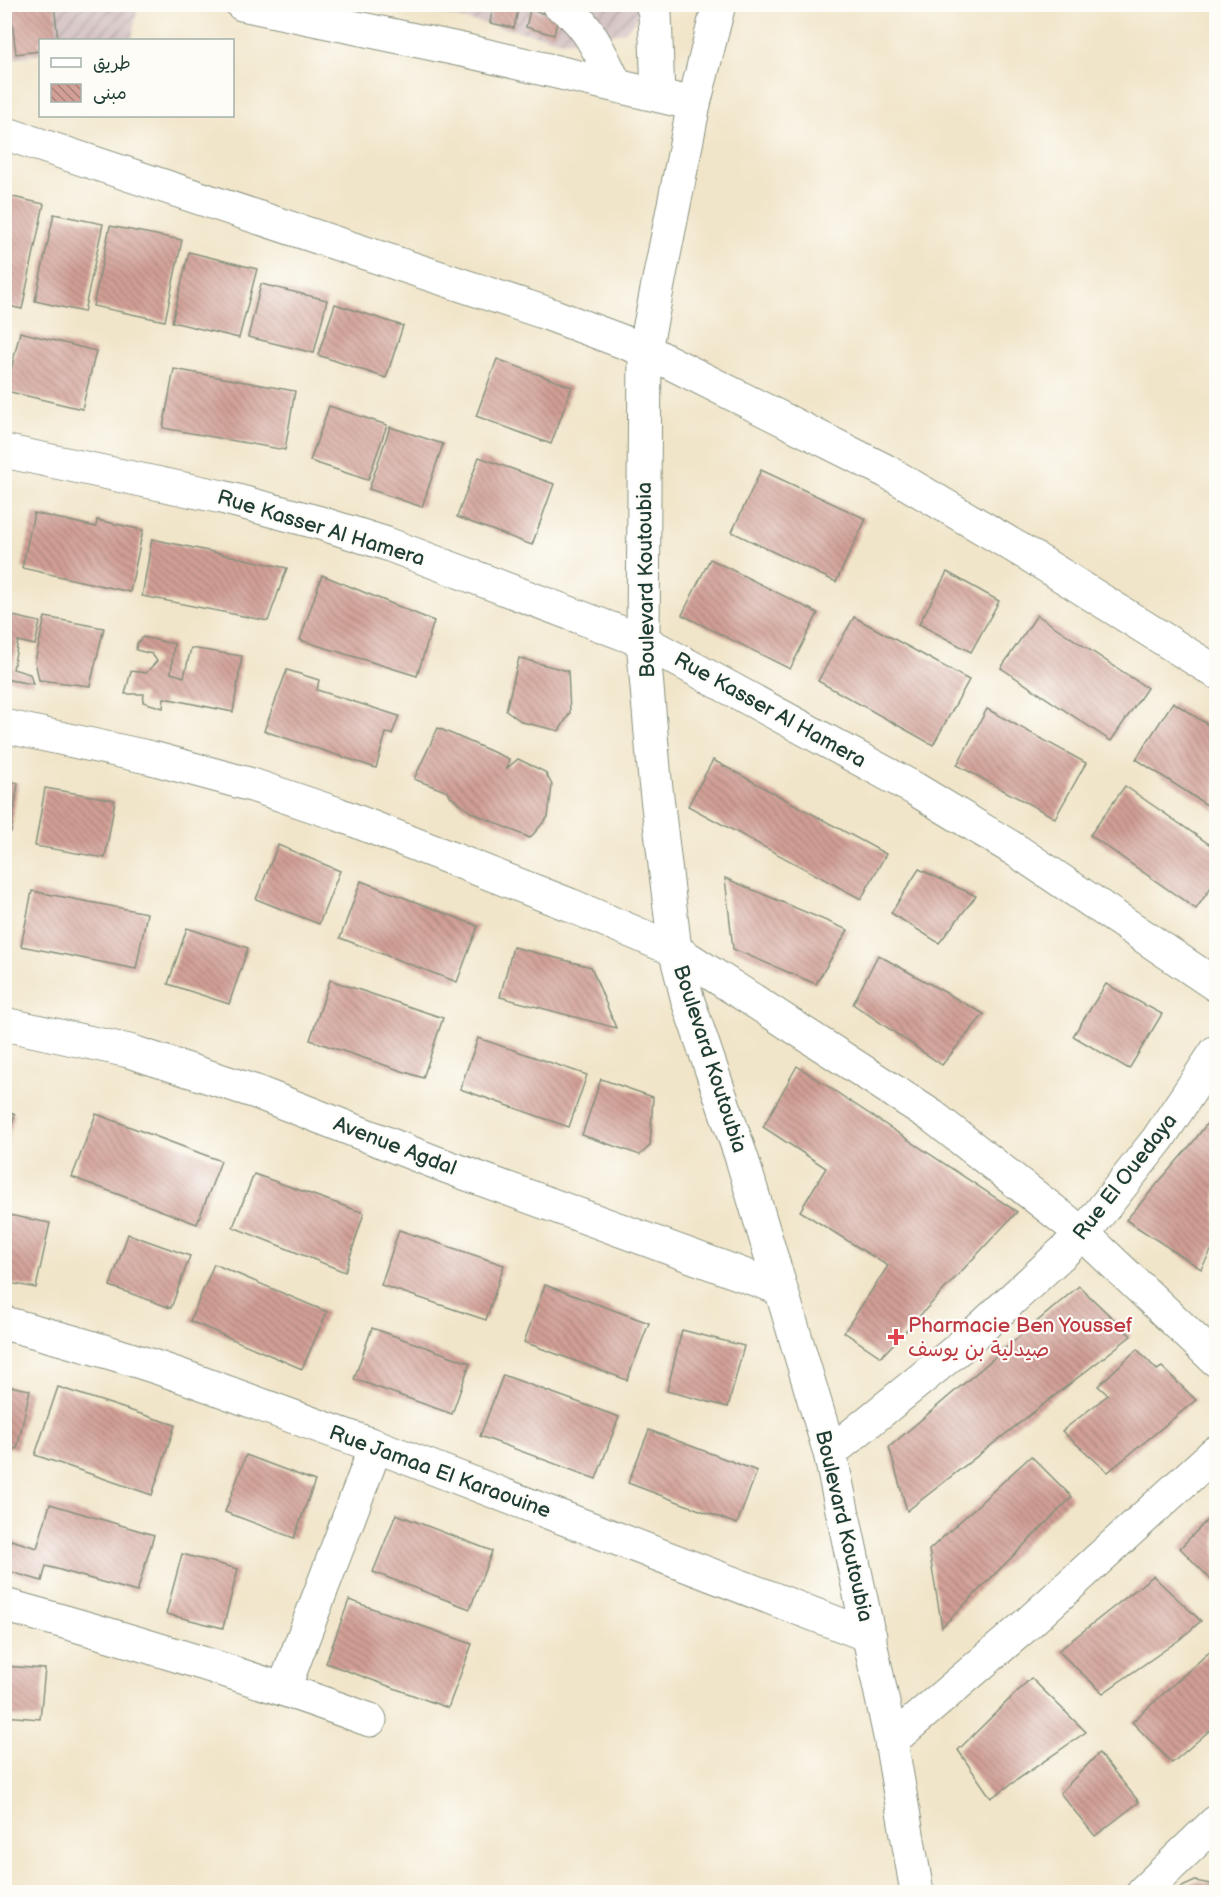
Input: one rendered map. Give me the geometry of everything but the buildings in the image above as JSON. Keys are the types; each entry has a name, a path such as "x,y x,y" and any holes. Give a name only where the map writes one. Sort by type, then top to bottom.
{"street":[{"path":"242,4 467,51 694,104"},
{"path":"558,4 574,14 593,41 616,86"},
{"path":"652,4 655,13 658,95"},
{"name":"Boulevard Koutoubia","path":"719,4 694,104 645,350 644,641 655,780 675,950 688,1001 741,1159 830,1453 891,1741 917,1893"},
{"path":"4,133 512,302 645,350 886,471 1029,555 1216,672"},
{"name":"Rue Kasser Al Hamera","path":"4,451 222,497 320,523 387,544 644,641 925,795 1017,851 1216,985"},
{"path":"4,726 152,758 252,785 338,814 570,905 675,950 932,1116 1083,1234 1216,1360"},
{"name":"Avenue Agdal","path":"4,1024 129,1052 256,1092 437,1163 779,1288"},
{"name":"Rue El Ouedaya","path":"830,1453 958,1349 1083,1234 1158,1139 1216,1053"},
{"name":"Rue Jamaa El Karaouine","path":"4,1323 180,1375 308,1424 376,1446 870,1636"},
{"path":"284,1688 376,1446"},
{"path":"891,1741 1024,1627 1216,1452"},
{"path":"4,1605 284,1688 370,1720"},
{"path":"1143,1893 1216,1822"}],"shaded area":[{"path":"5,5 138,5 132,38 39,39 39,54 5,60"},
{"path":"396,5 650,5 624,32 564,41"}],"place":[{"name":"Pharmacie Ben Youssef صيدلية بن يوسف","path":"896,1337"}]}
